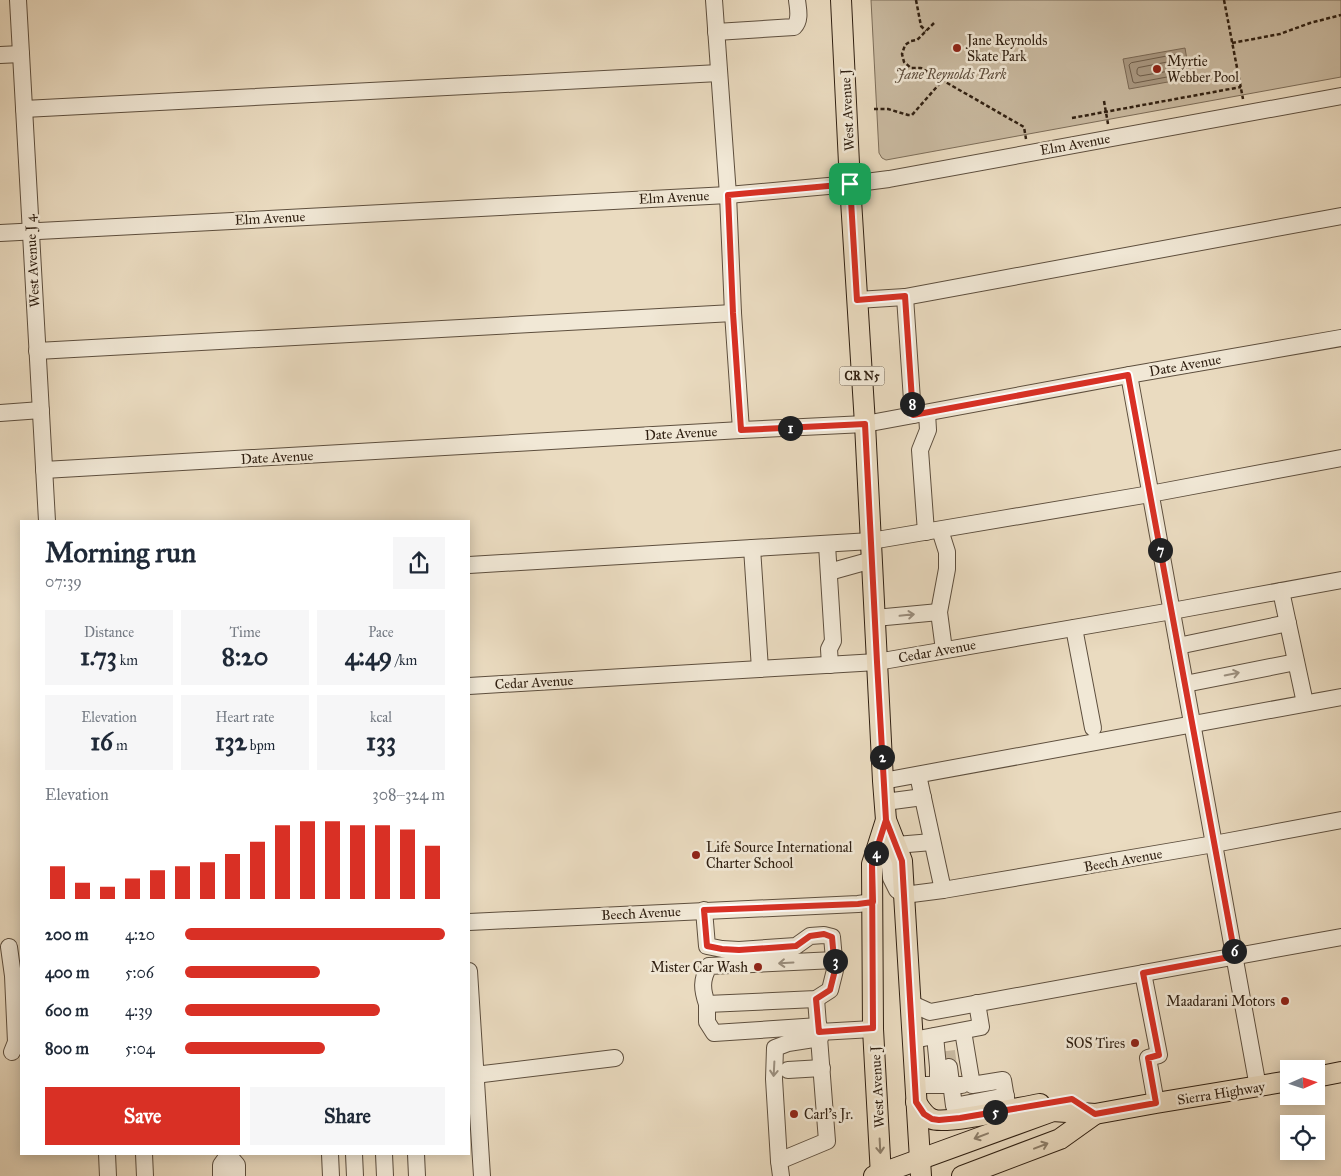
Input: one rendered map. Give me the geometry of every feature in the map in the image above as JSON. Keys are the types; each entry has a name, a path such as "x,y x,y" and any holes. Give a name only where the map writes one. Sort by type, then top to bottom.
{"main road":[{"name":"West Avenue J","path":"841,0 885,811 902,861 920,1168"},
{"name":"West Avenue J","path":"879,1175 873,1028 872,864 885,811"},
{"path":"1325,1075 1341,1072"},
{"name":"Sierra Highway","path":"879,1175 920,1168 1005,1127 1053,1111 1095,1114 1280,1083"},
{"path":"916,1093 924,1114 932,1119 939,1120 960,1118 1007,1103 1072,1099 1095,1114"},
{"name":"Sierra Highway","path":"962,1176 1060,1139 1095,1114"}],"street":[{"name":"West Avenue J 4","path":"18,0 47,520"},
{"path":"714,0 728,195 733,313 741,430"},
{"path":"716,32 794,27 797,24 798,18 797,0"},
{"path":"0,55 21,54"},
{"path":"24,108 719,73"},
{"name":"Elm Avenue","path":"0,233 728,195 850,184 889,179 1341,96"},
{"path":"857,300 905,296 1341,216"},
{"path":"905,296 920,414 928,430 920,450 933,531 947,552 947,569 939,612 944,650"},
{"path":"37,351 733,313"},
{"name":"Date Avenue","path":"44,470 865,424 1341,338"},
{"path":"1128,375 1258,1087"},
{"path":"0,413 41,410"},
{"path":"829,572 872,550 933,531 1150,494 1341,458"},
{"path":"470,565 827,545 872,550"},
{"path":"827,545 833,642 829,649 830,665"},
{"path":"752,548 760,669"},
{"name":"Cedar Avenue","path":"470,686 877,662 1341,580"},
{"path":"1281,591 1305,703"},
{"path":"875,618 939,612"},
{"path":"1178,646 1288,623"},
{"path":"1074,628 1093,728"},
{"path":"1185,684 1296,662"},
{"path":"883,781 1341,697"},
{"path":"918,775 943,890"},
{"path":"904,895 897,890 891,878 885,811 923,797"},
{"name":"Beech Avenue","path":"904,895 1214,844 1341,820"},
{"path":"896,845 932,842"},
{"name":"Beech Avenue","path":"470,922 873,902"},
{"path":"704,910 707,946 739,950 796,946 810,936 824,934 832,937 835,960 835,970 830,990 816,999 707,1004"},
{"path":"910,1003 930,1012 1341,937"},
{"path":"10,947 16,1042 11,1052"},
{"path":"835,960 709,966 703,976 704,994 707,1004 707,1022 714,1033 819,1032 873,1028"},
{"path":"1143,973 1159,1055 1148,1058 1156,1103"},
{"path":"470,988 475,1075 473,1106 482,1176"},
{"path":"816,999 819,1032 822,1068 826,1141 780,1168 774,1079 775,1048 819,1032"},
{"path":"912,1040 988,1026 977,1003"},
{"path":"963,1031 972,1085"},
{"path":"941,1035 948,1059 944,1085"},
{"path":"916,1093 944,1085 972,1085 1003,1080 1007,1103 954,1106 944,1085 938,1067 941,1035"},
{"path":"475,1075 615,1058"},
{"path":"788,1070 822,1068"},
{"path":"107,1155 108,1176"},
{"path":"144,1155 145,1176"},
{"path":"330,1155 331,1176"},
{"path":"354,1155 355,1176"},
{"path":"384,1155 385,1176"},
{"path":"416,1155 417,1176"},
{"path":"222,1176 221,1165 226,1158 230,1158 237,1165 237,1176"}],"path":[{"path":"916,0 921,26 926,31"},
{"path":"1224,0 1243,99"},
{"path":"1232,43 1280,34 1310,23 1341,15"},
{"path":"934,23 918,40 905,45 903,60 908,66 921,68 1024,127 1026,139"},
{"path":"874,109 888,109 912,115 942,81"},
{"path":"1072,118 1240,87"},
{"path":"1104,101 1108,124"}],"green space":[{"name":"Jane Reynolds Park","path":"871,0 1341,0 1341,77 886,160 879,153"}],"water":[{"name":"Myrtie Webber Pool","path":"1185,48 1190,78 1129,89 1123,59"}],"tunnel":[{"path":"947,1051 949,1067"}],"place":[{"name":"Jane Reynolds Skate Park","path":"957,48"},
{"name":"Myrtie Webber Pool","path":"1157,69"},
{"name":"Life Source International Charter School","path":"696,855"},
{"name":"Mister Car Wash","path":"758,967"},
{"name":"Maadarani Motors","path":"1285,1001"},
{"name":"SOS Tires","path":"1135,1043"},
{"name":"Carl's Jr.","path":"794,1114"}],"route":[{"path":"850,184 728,195 733,313 741,430 865,424 886,820 872,864 873,902 873,1028 819,1032 816,999 830,990 835,970 832,937 824,934 810,936 796,946 739,950 707,946 704,910 873,902 872,864 886,820 902,861 916,1102 924,1114 932,1119 939,1120 960,1118 1072,1099 1095,1114 1156,1103 1148,1058 1159,1055 1143,973 1235,956 1128,375 913,415 905,296 857,300 850,184"}]}
